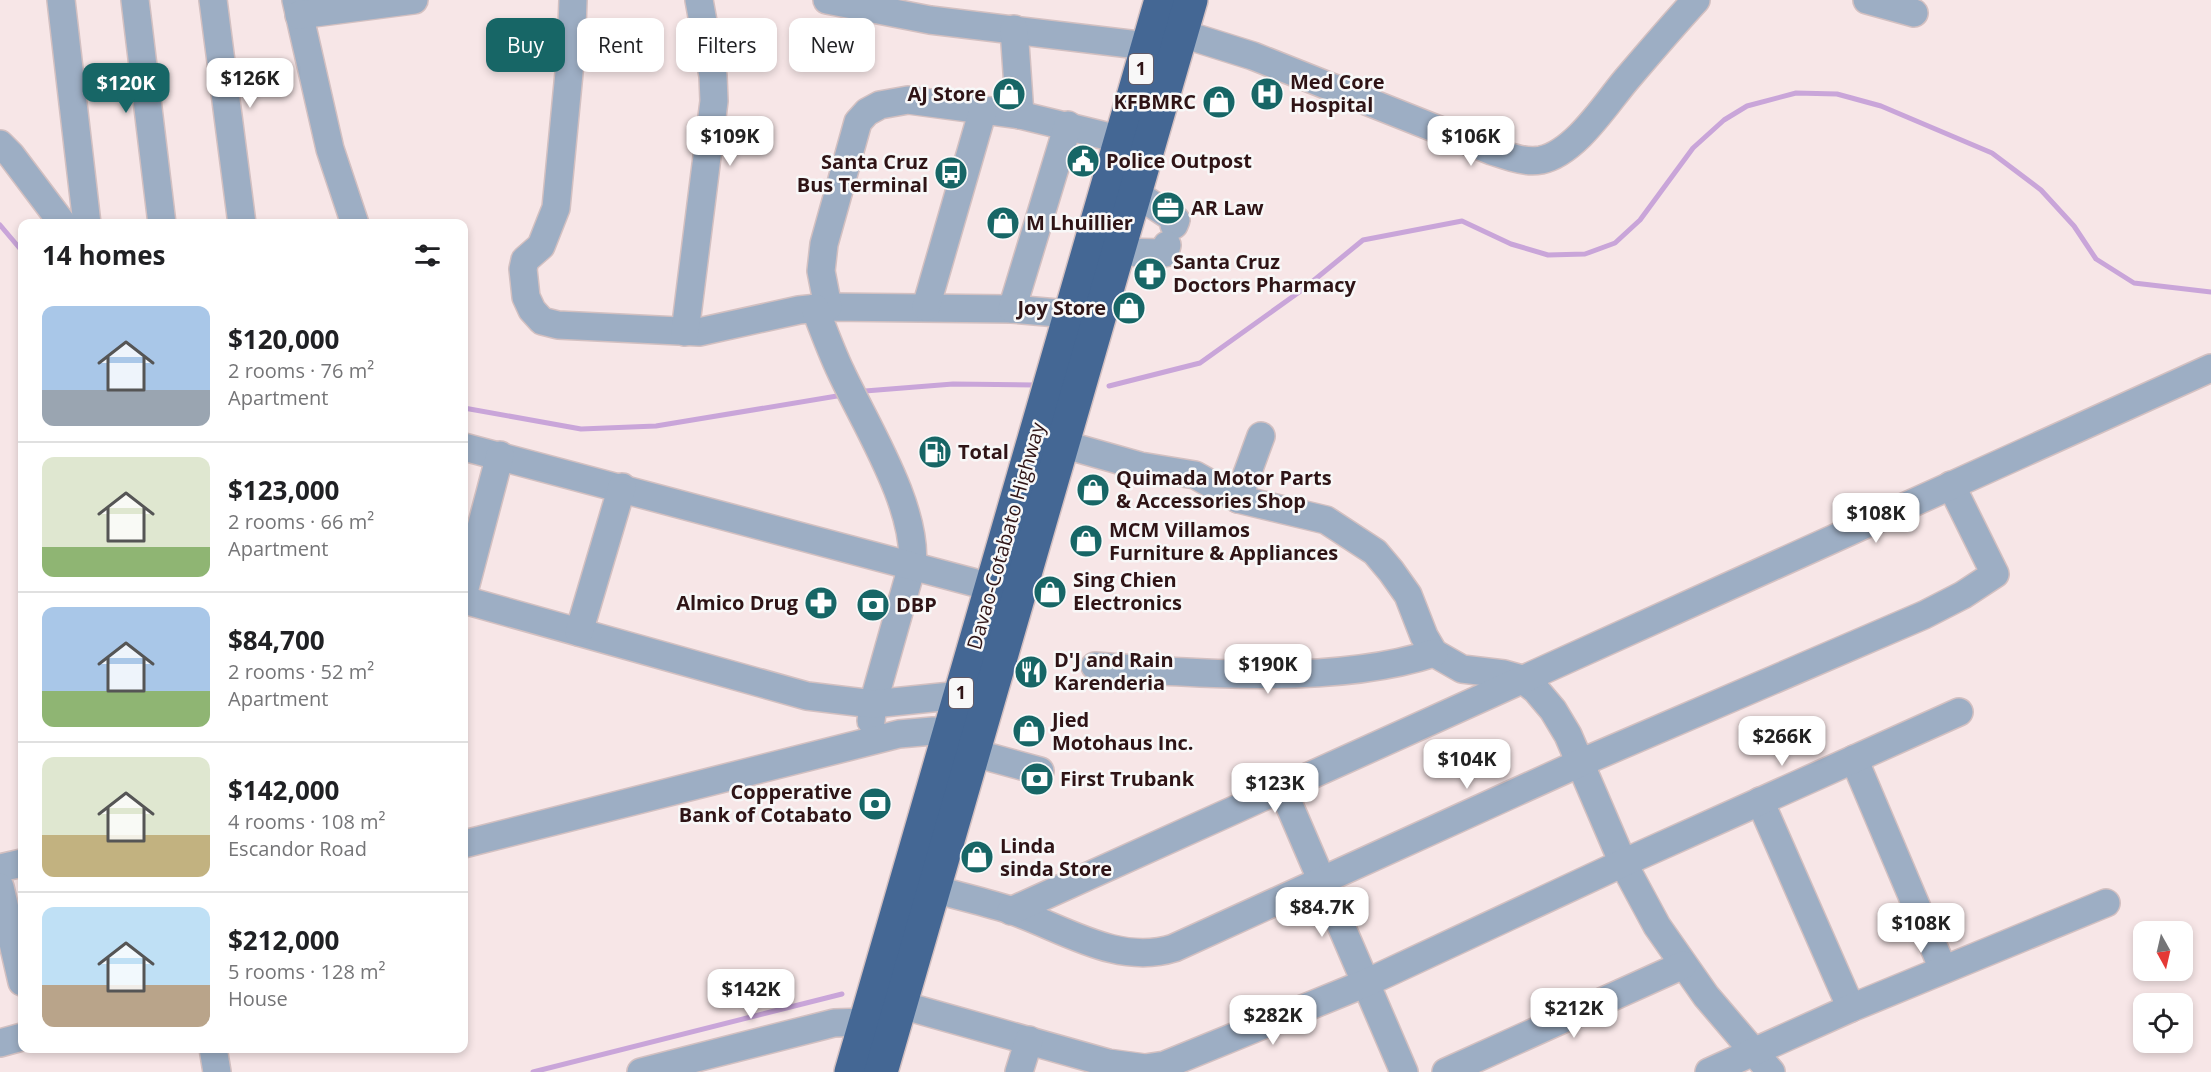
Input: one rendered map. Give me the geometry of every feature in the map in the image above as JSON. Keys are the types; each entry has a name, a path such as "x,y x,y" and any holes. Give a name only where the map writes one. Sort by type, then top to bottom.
{"highway":[{"name":"Davao-Cotabato Highway","path":"851,1072 884,1013 933,889 974,753 975,699 1164,32 1191,0"},
{"name":"Davao-Cotabato Highway","path":"1005,591 1062,444 1083,318 1117,252 1135,193 1134,142"},
{"name":"Davao-Cotabato Highway","path":"881,1072 884,1013 950,732 975,699"}],"street":[{"path":"61,0 86,219"},
{"path":"135,0 161,219"},
{"path":"213,0 241,219"},
{"path":"353,219 330,149 297,7 414,0"},
{"path":"573,0 571,52 556,208 541,246 525,260 522,279 532,310 542,321 558,325 685,332 713,331 821,307 1012,309 1083,318"},
{"path":"685,332 714,101 713,76 699,0"},
{"path":"826,0 930,20 1014,29 1164,32 1253,56 1520,160 1541,160 1557,154 1587,127 1695,0"},
{"path":"1867,0 1914,13"},
{"path":"1014,29 1020,115"},
{"path":"871,741 873,704 912,566 914,549 905,510 841,373 821,307 824,244 858,122 867,112 893,101 908,100 1020,115 1134,142"},
{"path":"926,307 983,111"},
{"path":"1012,309 1068,125"},
{"path":"0,144 12,155 59,219"},
{"path":"1117,252 1165,253 1176,220 1135,193"},
{"path":"1011,911 1281,786 2211,368"},
{"path":"1238,499 1261,436"},
{"path":"1062,444 1140,466 1195,475 1238,499 1326,520 1374,552 1408,595 1424,636 1434,653 1462,669 1504,674 1522,679 1553,710 1580,763 1623,863 1657,926 1683,965 1727,1022 1763,1062"},
{"path":"468,448 622,487 1005,591"},
{"path":"468,577 500,455"},
{"path":"933,889 1011,911 1089,942 1134,954 1154,954 1174,948 1580,763 1924,615 1963,595 1995,574 1951,485"},
{"path":"579,632 622,487"},
{"path":"468,601 807,696 845,703 873,704 975,699"},
{"path":"1095,666 1220,673 1281,673 1380,667 1434,653"},
{"path":"641,1072 818,1026 884,1013 1029,1040 1127,1070 1184,1058 1366,983 1623,863 1959,712"},
{"path":"468,843 871,741 917,731 950,732"},
{"path":"974,753 1040,771"},
{"path":"1854,759 1943,969"},
{"path":"1281,786 1404,1072"},
{"path":"1760,801 1851,1008"},
{"path":"0,868 18,864"},
{"path":"0,887 18,965"},
{"path":"1709,1072 1763,1062 1851,1008 2106,903"},
{"path":"1446,1072 1683,965"},
{"path":"0,1043 18,1038"},
{"path":"1018,1072 1029,1040"},
{"path":"214,1053 217,1072"}],"waterway":[{"path":"1109,386 1200,363 1302,290 1363,240 1462,221 1511,244 1548,255 1585,254 1615,243 1640,220 1693,148 1724,120 1747,106 1796,93 1837,94 1881,106 1992,153 2041,190 2074,226 2096,259 2134,283 2211,292"},
{"path":"0,225 18,246"},
{"path":"865,391 953,384 1034,385"},
{"path":"468,409 581,429 656,426 843,395"},
{"path":"533,1072 842,994"}],"place":[{"name":"AJ Store","path":"1009,94"},
{"name":"Med Core Hospital","path":"1267,94"},
{"name":"KFBMRC","path":"1219,102"},
{"name":"Police Outpost","path":"1083,161"},
{"name":"Santa Cruz Bus Terminal","path":"951,173"},
{"name":"AR Law","path":"1168,208"},
{"name":"M Lhuillier","path":"1003,223"},
{"name":"Santa Cruz Doctors Pharmacy","path":"1150,274"},
{"name":"Joy Store","path":"1129,308"},
{"name":"Total","path":"935,452"},
{"name":"Quimada Motor Parts & Accessories Shop","path":"1093,490"},
{"name":"MCM Villamos Furniture & Appliances","path":"1086,541"},
{"name":"Sing Chien Electronics","path":"1050,592"},
{"name":"Almico Drug","path":"821,603"},
{"name":"DBP","path":"873,605"},
{"name":"D'J and Rain Karenderia","path":"1031,672"},
{"name":"Jied Motohaus Inc.","path":"1029,731"},
{"name":"First Trubank","path":"1037,779"},
{"name":"Copperative Bank of Cotabato","path":"875,804"},
{"name":"Linda sinda Store","path":"977,857"}]}
